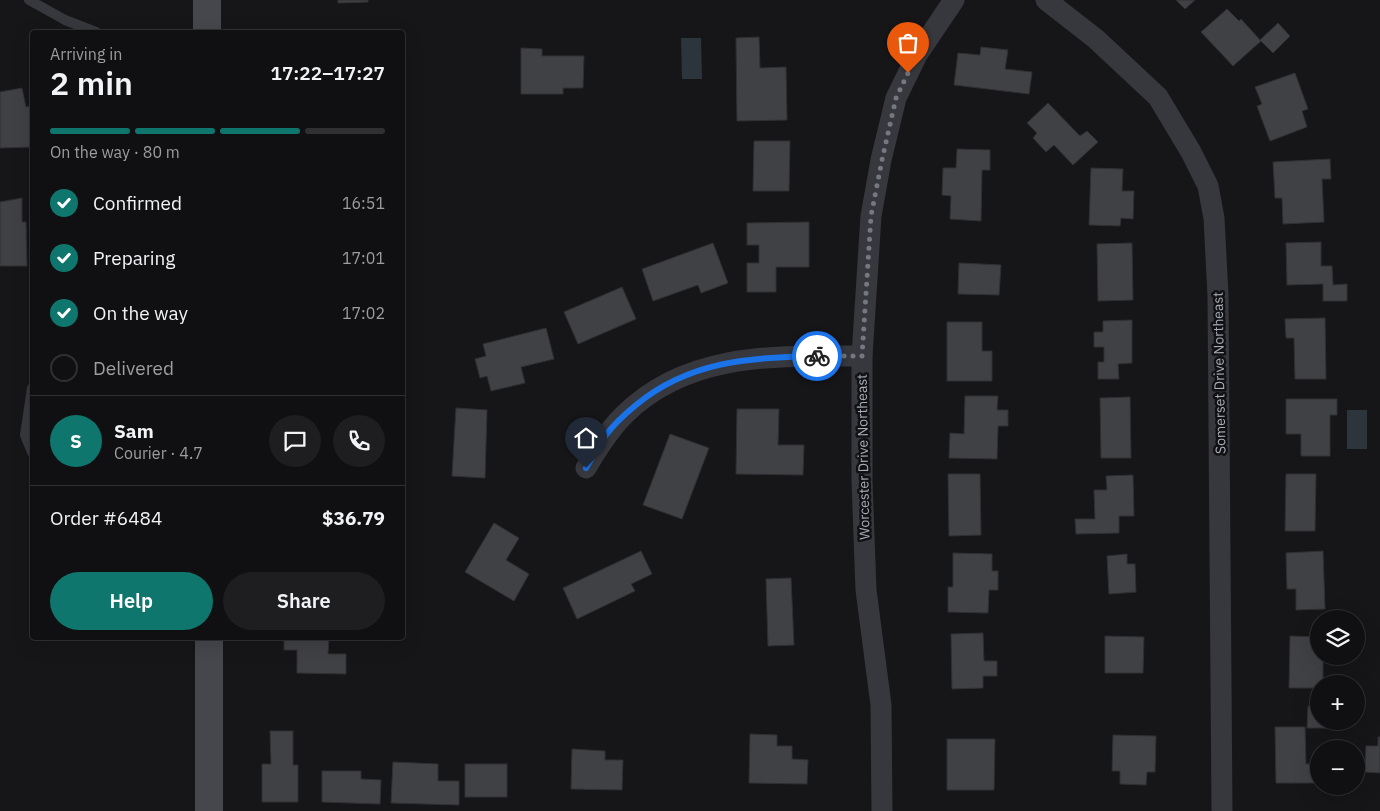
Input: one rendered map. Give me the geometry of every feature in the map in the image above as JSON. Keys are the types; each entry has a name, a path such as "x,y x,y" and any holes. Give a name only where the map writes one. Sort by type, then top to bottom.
{"street":[{"path":"207,0 207,30"},
{"name":"Worcester Drive Northeast","path":"882,811 882,705 866,590 862,482 862,356 871,216 896,98 916,55 954,0"},
{"name":"Somerset Drive Northeast","path":"1046,0 1096,39 1158,97 1191,152 1208,186 1214,218 1218,296 1222,811"},
{"path":"586,468 606,434 624,415 647,396 670,382 719,365 746,360 774,357 862,356"},
{"path":"209,640 209,811"}],"lane":[{"path":"29,0 65,20 91,30"},
{"path":"30,401 25,435 30,447"}],"shaded area":[{"path":"681,38 701,38 702,79 682,79"},
{"path":"1347,410 1367,410 1367,449 1347,449"}],"building":[{"path":"338,0 368,0 368,2 338,3"},
{"path":"1176,0 1195,0 1185,9"},
{"path":"1227,9 1239,21 1241,19 1261,41 1233,66 1201,32"},
{"path":"1278,23 1290,36 1273,53 1260,40"},
{"path":"759,37 760,68 786,67 787,120 737,121 736,38"},
{"path":"981,47 1008,50 1005,69 1032,72 1029,94 954,85 958,53 980,55"},
{"path":"521,48 542,49 542,56 584,56 583,88 563,88 563,94 521,94"},
{"path":"1295,73 1308,109 1302,111 1307,127 1270,141 1257,106 1262,104 1255,87"},
{"path":"22,88 26,107 30,106 30,147 0,148 0,92"},
{"path":"1048,103 1080,136 1087,131 1098,142 1073,165 1054,145 1046,152 1033,138 1037,133 1027,123"},
{"path":"754,141 790,141 789,191 753,191"},
{"path":"957,149 990,150 990,170 982,170 981,221 950,219 951,196 942,195 943,168 956,168"},
{"path":"1330,159 1331,179 1322,179 1324,222 1283,224 1282,198 1275,198 1273,162"},
{"path":"1091,168 1123,169 1122,191 1134,191 1133,219 1121,218 1120,226 1089,225"},
{"path":"22,198 22,222 26,222 27,266 0,266 0,202"},
{"path":"809,222 809,267 776,267 776,292 747,292 747,263 759,263 759,245 747,245 747,223"},
{"path":"1321,242 1321,266 1332,266 1333,285 1347,284 1347,301 1323,301 1323,284 1287,285 1286,243"},
{"path":"713,243 728,283 701,293 698,285 653,301 642,269"},
{"path":"1132,243 1133,300 1098,301 1097,244"},
{"path":"959,263 1001,265 999,295 958,294"},
{"path":"622,287 636,319 578,344 564,312"},
{"path":"1325,318 1326,379 1295,379 1294,338 1286,338 1285,319"},
{"path":"1132,320 1132,363 1118,364 1119,379 1098,379 1098,362 1104,362 1104,347 1094,347 1094,332 1103,332 1103,321"},
{"path":"947,322 982,322 982,351 992,351 992,381 947,381"},
{"path":"546,328 554,359 521,367 525,383 491,391 487,376 480,378 475,359 486,356 483,344"},
{"path":"965,396 998,396 997,410 1008,410 1008,426 998,426 997,459 949,458 950,433 964,434"},
{"path":"1130,397 1131,458 1101,458 1100,398"},
{"path":"1286,399 1337,399 1337,415 1330,415 1330,456 1301,456 1301,434 1286,434"},
{"path":"456,408 487,410 485,478 452,476"},
{"path":"737,409 779,409 778,445 804,445 803,475 736,474"},
{"path":"670,434 709,448 682,519 643,505"},
{"path":"948,474 980,474 981,535 949,536"},
{"path":"1286,474 1316,474 1315,531 1285,531"},
{"path":"1133,475 1134,516 1119,516 1119,533 1076,534 1075,519 1095,519 1094,490 1107,490 1106,476"},
{"path":"494,523 519,538 506,560 529,574 514,601 465,572"},
{"path":"641,551 652,574 631,584 635,591 577,619 563,588"},
{"path":"1323,551 1325,609 1296,610 1296,589 1287,589 1286,553"},
{"path":"953,553 992,554 992,571 998,571 998,590 989,590 988,613 948,612 948,587 953,587"},
{"path":"1127,554 1127,564 1135,564 1136,592 1109,594 1107,556"},
{"path":"791,578 794,645 768,646 766,579"},
{"path":"983,633 984,661 997,661 997,676 983,676 983,688 952,689 951,634"},
{"path":"1105,636 1144,637 1143,673 1105,673"},
{"path":"1290,636 1310,637 1310,665 1323,665 1323,675 1310,675 1310,688 1289,688"},
{"path":"284,640 329,640 328,654 346,654 346,674 297,673 297,650 284,650"},
{"path":"1308,706 1310,706 1310,728 1307,728"},
{"path":"1275,727 1305,727 1306,764 1310,764 1310,783 1276,783"},
{"path":"270,731 293,731 293,765 298,765 298,802 262,802 262,764 271,764"},
{"path":"750,734 777,735 777,746 792,746 792,759 808,760 807,784 749,783"},
{"path":"1113,735 1156,736 1155,772 1147,772 1146,785 1120,784 1120,771 1112,771"},
{"path":"1378,737 1380,737 1380,773 1365,772 1366,746 1378,746"},
{"path":"947,739 995,739 994,790 947,790"},
{"path":"572,749 605,751 605,760 623,760 622,790 571,789"},
{"path":"393,762 438,764 438,781 459,781 459,805 391,803"},
{"path":"465,764 507,764 507,797 465,797"},
{"path":"322,771 361,771 361,779 381,780 380,804 322,802"}],"way so far":[{"path":"817,356 862,356 871,216 896,98 908,73"}],"route":[{"path":"586,468 606,434 624,415 647,396 670,382 707,368 746,360 817,356"}]}
